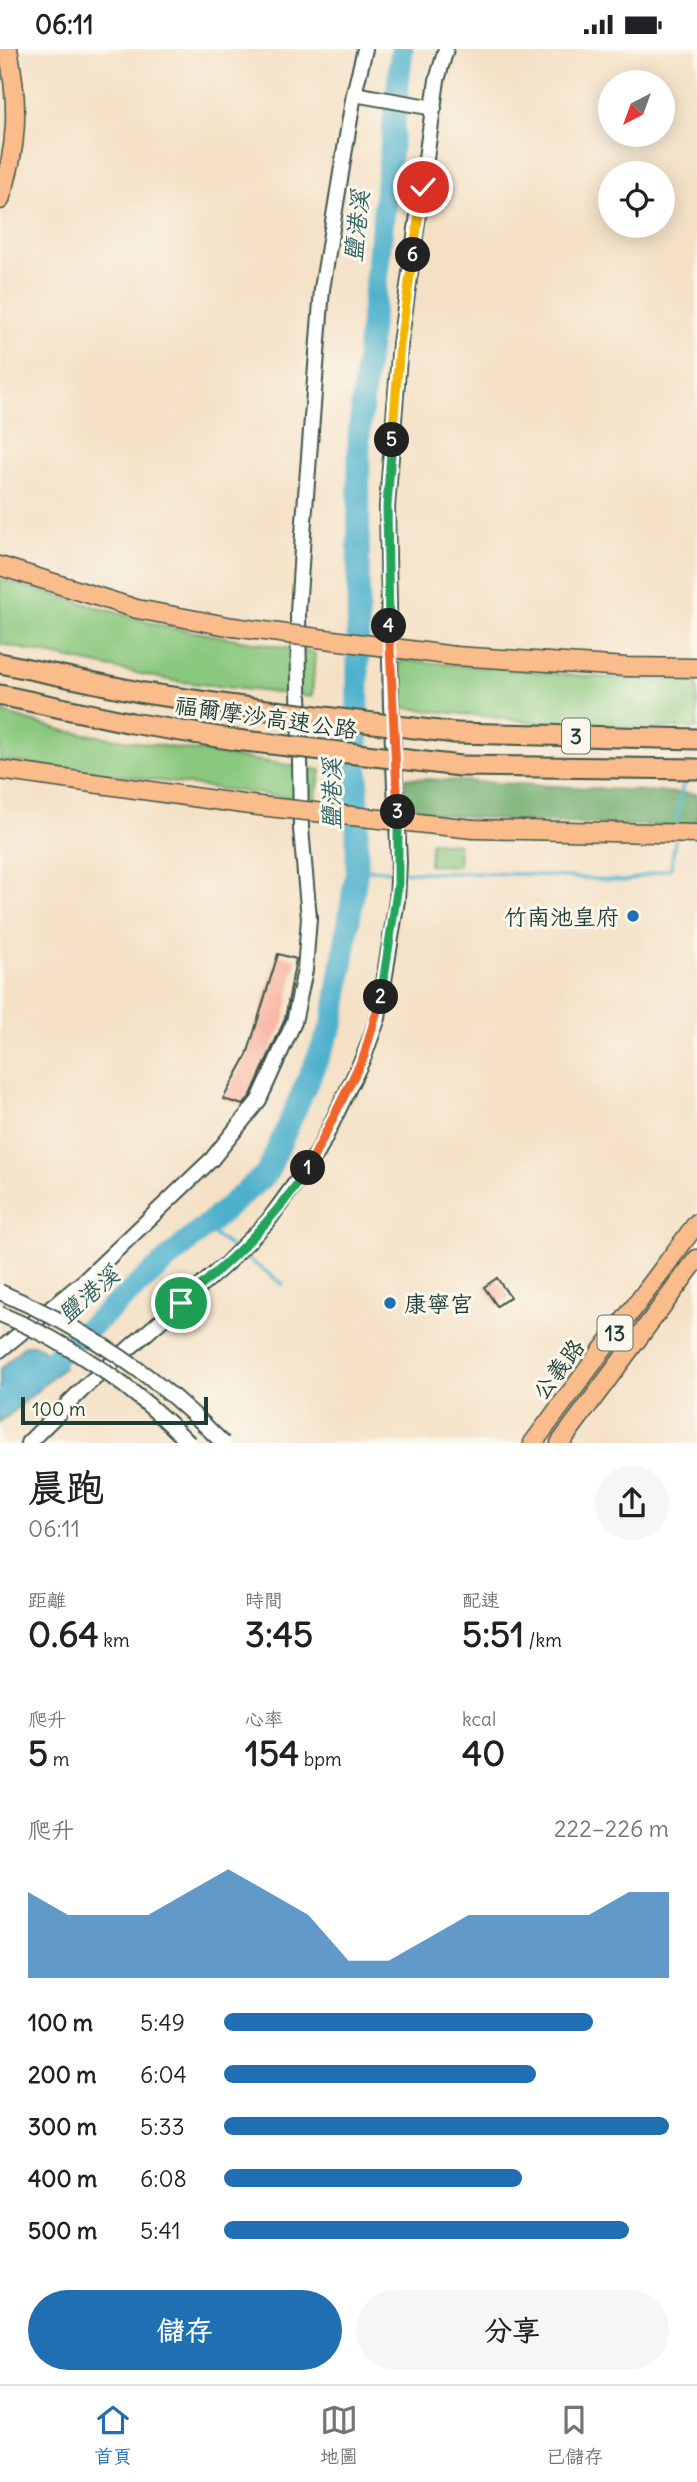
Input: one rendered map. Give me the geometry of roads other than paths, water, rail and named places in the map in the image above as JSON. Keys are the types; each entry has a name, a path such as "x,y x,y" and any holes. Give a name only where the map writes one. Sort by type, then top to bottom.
{"highway":[{"name":"福爾摩沙高速公路","path":"0,663 144,693 455,733 697,739"},
{"name":"福爾摩沙高速公路","path":"0,695 132,723 236,740 460,766 693,769"}],"main road":[{"path":"0,200 12,160 18,121 8,49"},
{"path":"0,566 137,609 233,627 456,656 627,667 697,668"},
{"path":"0,770 250,805 473,829 683,833"},
{"name":"公義路","path":"533,1443 697,1223"},
{"name":"公義路","path":"560,1443 697,1259"}],"street":[{"path":"0,1350 83,1282 212,1159 259,1100 294,1022 305,970 309,918 301,815 298,612 322,289 354,95 365,49"},
{"path":"27,1443 88,1384 226,1264 268,1221 300,1181 318,1152 364,1056 377,1017 398,885 399,862 387,506 400,344 434,108 446,49"},
{"path":"354,95 434,108"},
{"path":"0,1292 51,1313 130,1363 195,1414 223,1443"},
{"path":"0,1314 40,1330 117,1380 189,1443"}],"water":[{"name":"鹽港溪","path":"25,1345 36,1345 64,1367 0,1423 0,1370"}],"waterway":[{"name":"鹽港溪","path":"0,1405 267,1173 333,1023 357,869 359,434 402,49"},
{"path":"676,829 682,788 690,776"},
{"path":"404,872 523,874 625,881 671,868 675,840"},
{"path":"357,869 396,871"},
{"path":"204,1228 236,1250"},
{"path":"242,1255 283,1284"}],"place":[{"name":"竹南池皇府","path":"633,916"},
{"name":"康寧宮","path":"390,1303"}]}
